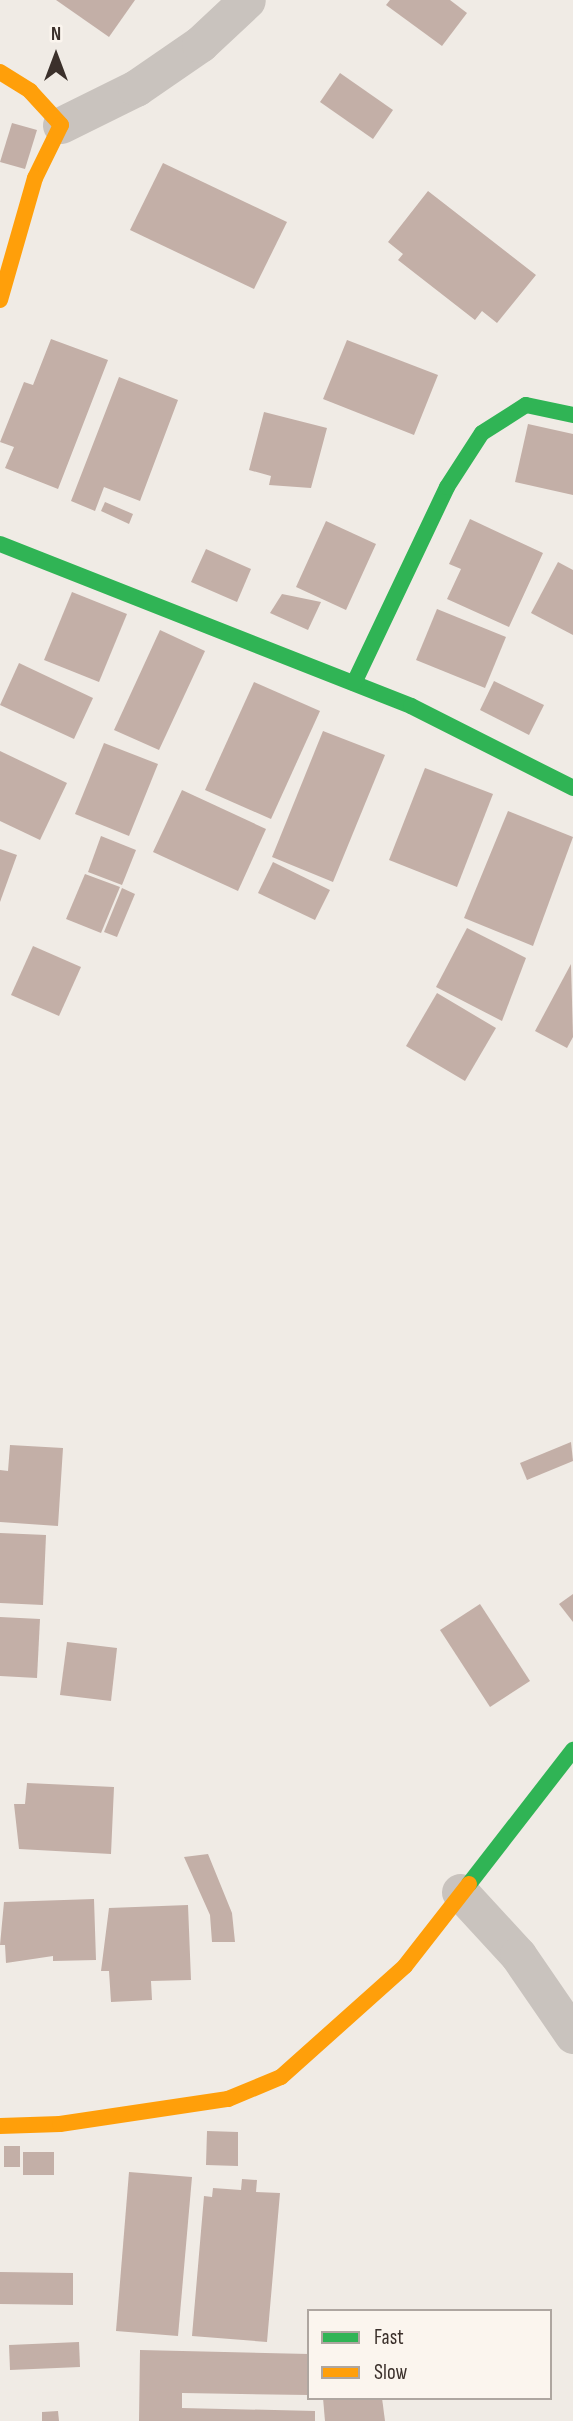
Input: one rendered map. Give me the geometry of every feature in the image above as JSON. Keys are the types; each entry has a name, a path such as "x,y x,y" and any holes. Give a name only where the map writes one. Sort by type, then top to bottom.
{"street":[{"path":"0,300 35,178 61,125 136,88 200,44 247,0"},
{"path":"0,72 30,90 61,125"},
{"path":"354,683 447,487 482,433 526,405 573,415"},
{"path":"0,544 354,683 573,788"},
{"path":"0,2126 60,2124 228,2099 281,2077 405,1966 573,1750"},
{"path":"460,1892 518,1955 573,2035"}],"building":[{"path":"56,0 135,0 109,37"},
{"path":"390,0 450,0 467,13 442,46 386,5"},
{"path":"340,73 393,110 373,139 320,102"},
{"path":"12,123 37,130 25,169 0,162"},
{"path":"163,163 287,222 254,289 130,230"},
{"path":"428,191 536,275 497,323 482,311 475,320 398,260 403,254 388,242"},
{"path":"51,339 108,360 58,489 5,468 14,447 0,442 24,382 33,385"},
{"path":"347,340 438,375 414,435 323,399"},
{"path":"119,377 178,400 140,501 104,487 95,511 71,501"},
{"path":"264,412 327,428 311,488 269,485 271,476 249,470"},
{"path":"528,424 573,434 573,495 515,482"},
{"path":"105,502 133,514 129,524 101,511"},
{"path":"470,519 543,553 509,627 447,599 461,569 449,564"},
{"path":"326,521 376,544 346,610 296,587"},
{"path":"206,549 251,569 237,602 191,582"},
{"path":"558,562 573,570 573,635 531,613"},
{"path":"72,592 127,614 99,682 44,660"},
{"path":"282,594 321,602 308,630 270,613"},
{"path":"437,609 506,637 485,688 416,660"},
{"path":"160,630 205,651 159,750 114,730"},
{"path":"19,663 93,698 74,739 0,705"},
{"path":"494,681 544,705 529,735 480,710"},
{"path":"254,682 320,711 271,819 205,790"},
{"path":"323,731 385,755 333,882 272,857"},
{"path":"104,743 158,764 129,836 75,814"},
{"path":"0,751 67,783 40,840 0,821"},
{"path":"425,768 493,794 457,887 389,860"},
{"path":"182,790 266,829 238,891 153,852"},
{"path":"508,811 573,837 533,946 464,918"},
{"path":"101,836 136,850 122,885 88,872"},
{"path":"0,849 17,855 0,902"},
{"path":"273,862 330,890 315,920 258,893"},
{"path":"85,874 120,887 101,933 66,919"},
{"path":"122,888 135,894 117,937 104,932"},
{"path":"467,928 526,958 502,1021 436,987"},
{"path":"33,946 81,967 59,1016 11,995"},
{"path":"571,964 573,1037 567,1048 535,1031"},
{"path":"437,993 496,1028 465,1081 406,1046"},
{"path":"571,1442 573,1461 527,1480 520,1463"},
{"path":"10,1445 63,1448 58,1526 0,1522 0,1470 8,1471"},
{"path":"0,1533 46,1535 43,1605 0,1603"},
{"path":"573,1594 573,1622 559,1604"},
{"path":"480,1604 530,1681 490,1707 440,1630"},
{"path":"0,1617 40,1619 37,1678 0,1676"},
{"path":"67,1642 117,1648 111,1701 60,1695"},
{"path":"27,1783 114,1787 111,1854 19,1849 14,1804 25,1804"},
{"path":"208,1854 232,1913 235,1942 212,1942 210,1915 184,1857"},
{"path":"94,1899 96,1960 53,1961 53,1956 6,1963 5,1945 0,1945 4,1902"},
{"path":"188,1905 191,1980 151,1981 152,2000 111,2002 109,1971 101,1971 109,1908"},
{"path":"207,2131 238,2132 238,2166 206,2165"},
{"path":"4,2146 20,2146 20,2167 4,2167"},
{"path":"23,2152 54,2152 54,2175 23,2175"},
{"path":"129,2172 192,2177 178,2336 116,2331"},
{"path":"242,2179 257,2180 256,2192 280,2193 267,2342 192,2336 204,2196 212,2197 213,2188 241,2190"},
{"path":"0,2272 73,2273 73,2305 0,2304"},
{"path":"79,2342 80,2367 10,2370 9,2345"},
{"path":"140,2350 307,2354 307,2395 182,2393 182,2408 315,2411 315,2421 139,2421"},
{"path":"323,2400 382,2400 385,2421 325,2421"},
{"path":"58,2411 59,2421 42,2421 42,2412"}],"traffic: fast":[{"path":"354,683 447,487 482,433 526,405 573,415"},
{"path":"0,544 411,706 573,788"},
{"path":"469,1884 573,1750"}],"traffic: slow":[{"path":"0,72 30,91 61,125 35,178 0,300"},
{"path":"0,2126 60,2124 228,2099 281,2077 405,1966 469,1884"}]}
